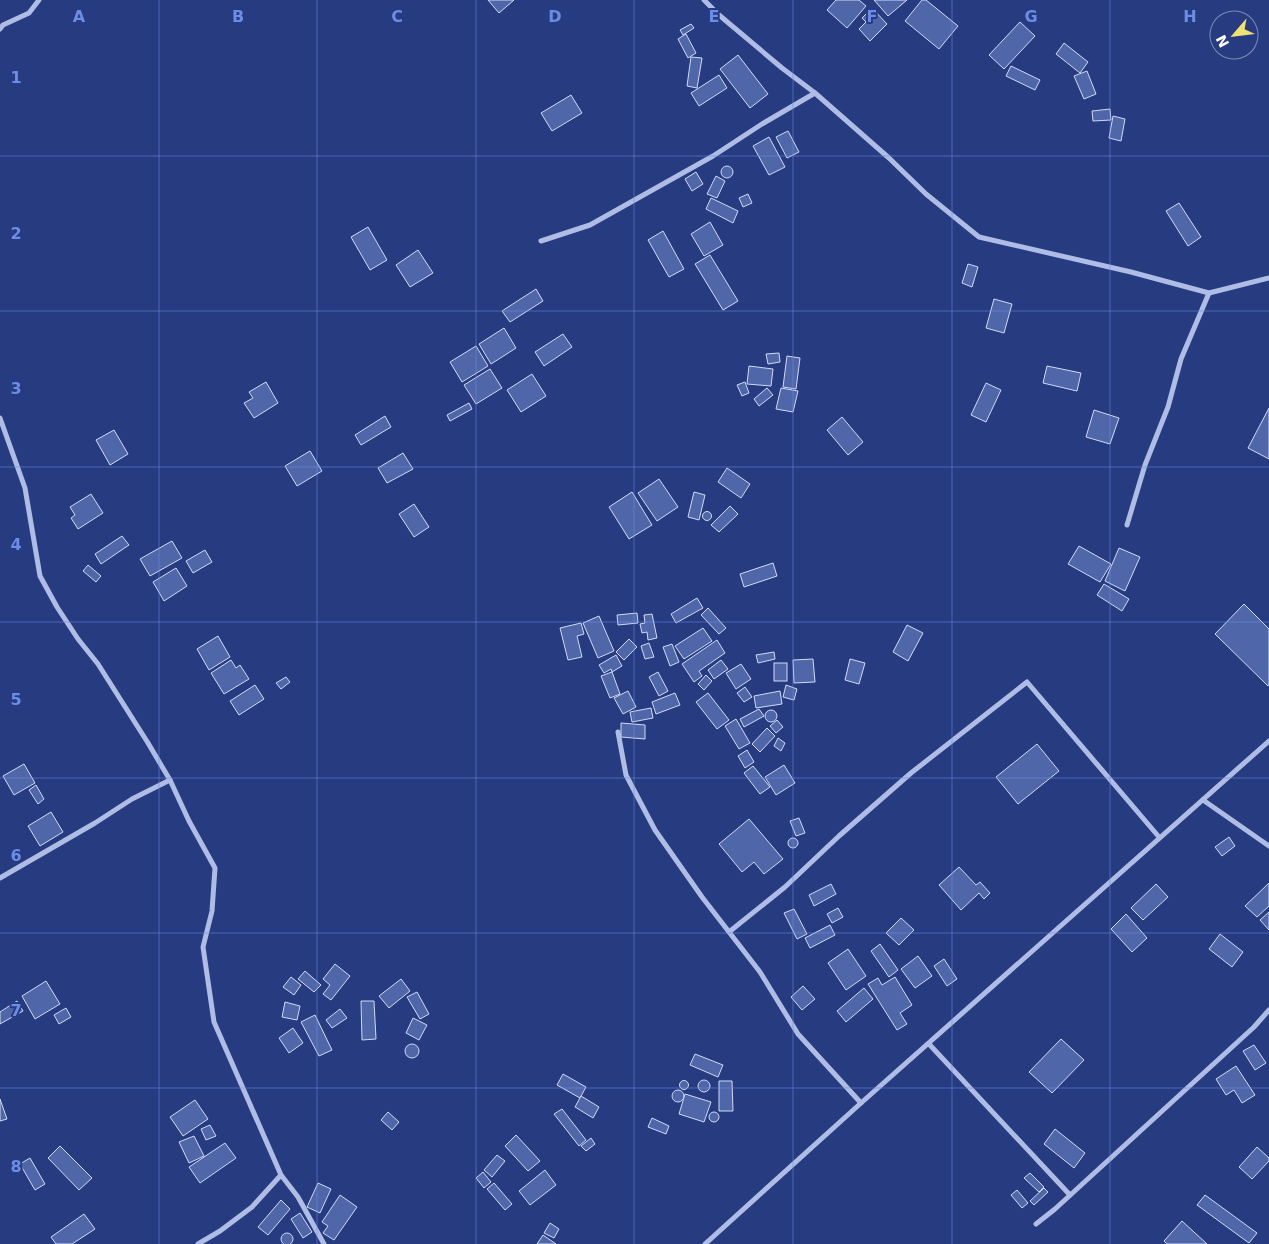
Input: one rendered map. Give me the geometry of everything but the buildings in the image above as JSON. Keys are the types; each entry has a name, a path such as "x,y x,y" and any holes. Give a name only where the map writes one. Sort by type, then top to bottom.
{"street":[{"path":"0,28 29,13 39,0"},
{"path":"704,0 719,15 815,93 890,158 926,194 979,237 1131,272 1209,293 1269,278"},
{"path":"541,241 590,225 713,156 815,93"},
{"path":"1127,525 1145,465 1168,407 1181,359 1209,293"},
{"path":"0,418 25,488 40,576 57,607 98,664 170,780 189,821 215,868 212,911 203,947 214,1022 281,1174 298,1197 324,1244"},
{"path":"729,932 785,887 839,836 911,773 1027,682 1159,837"},
{"path":"618,732 626,775 654,830 760,972 798,1034 861,1103"},
{"path":"705,1244 1159,837 1269,741"},
{"path":"0,878 132,800 170,780"},
{"path":"1203,800 1269,846"},
{"path":"1036,1224 1254,1027 1269,1010"},
{"path":"929,1044 1070,1194"},
{"path":"198,1244 220,1231 252,1207 281,1174"}]}
